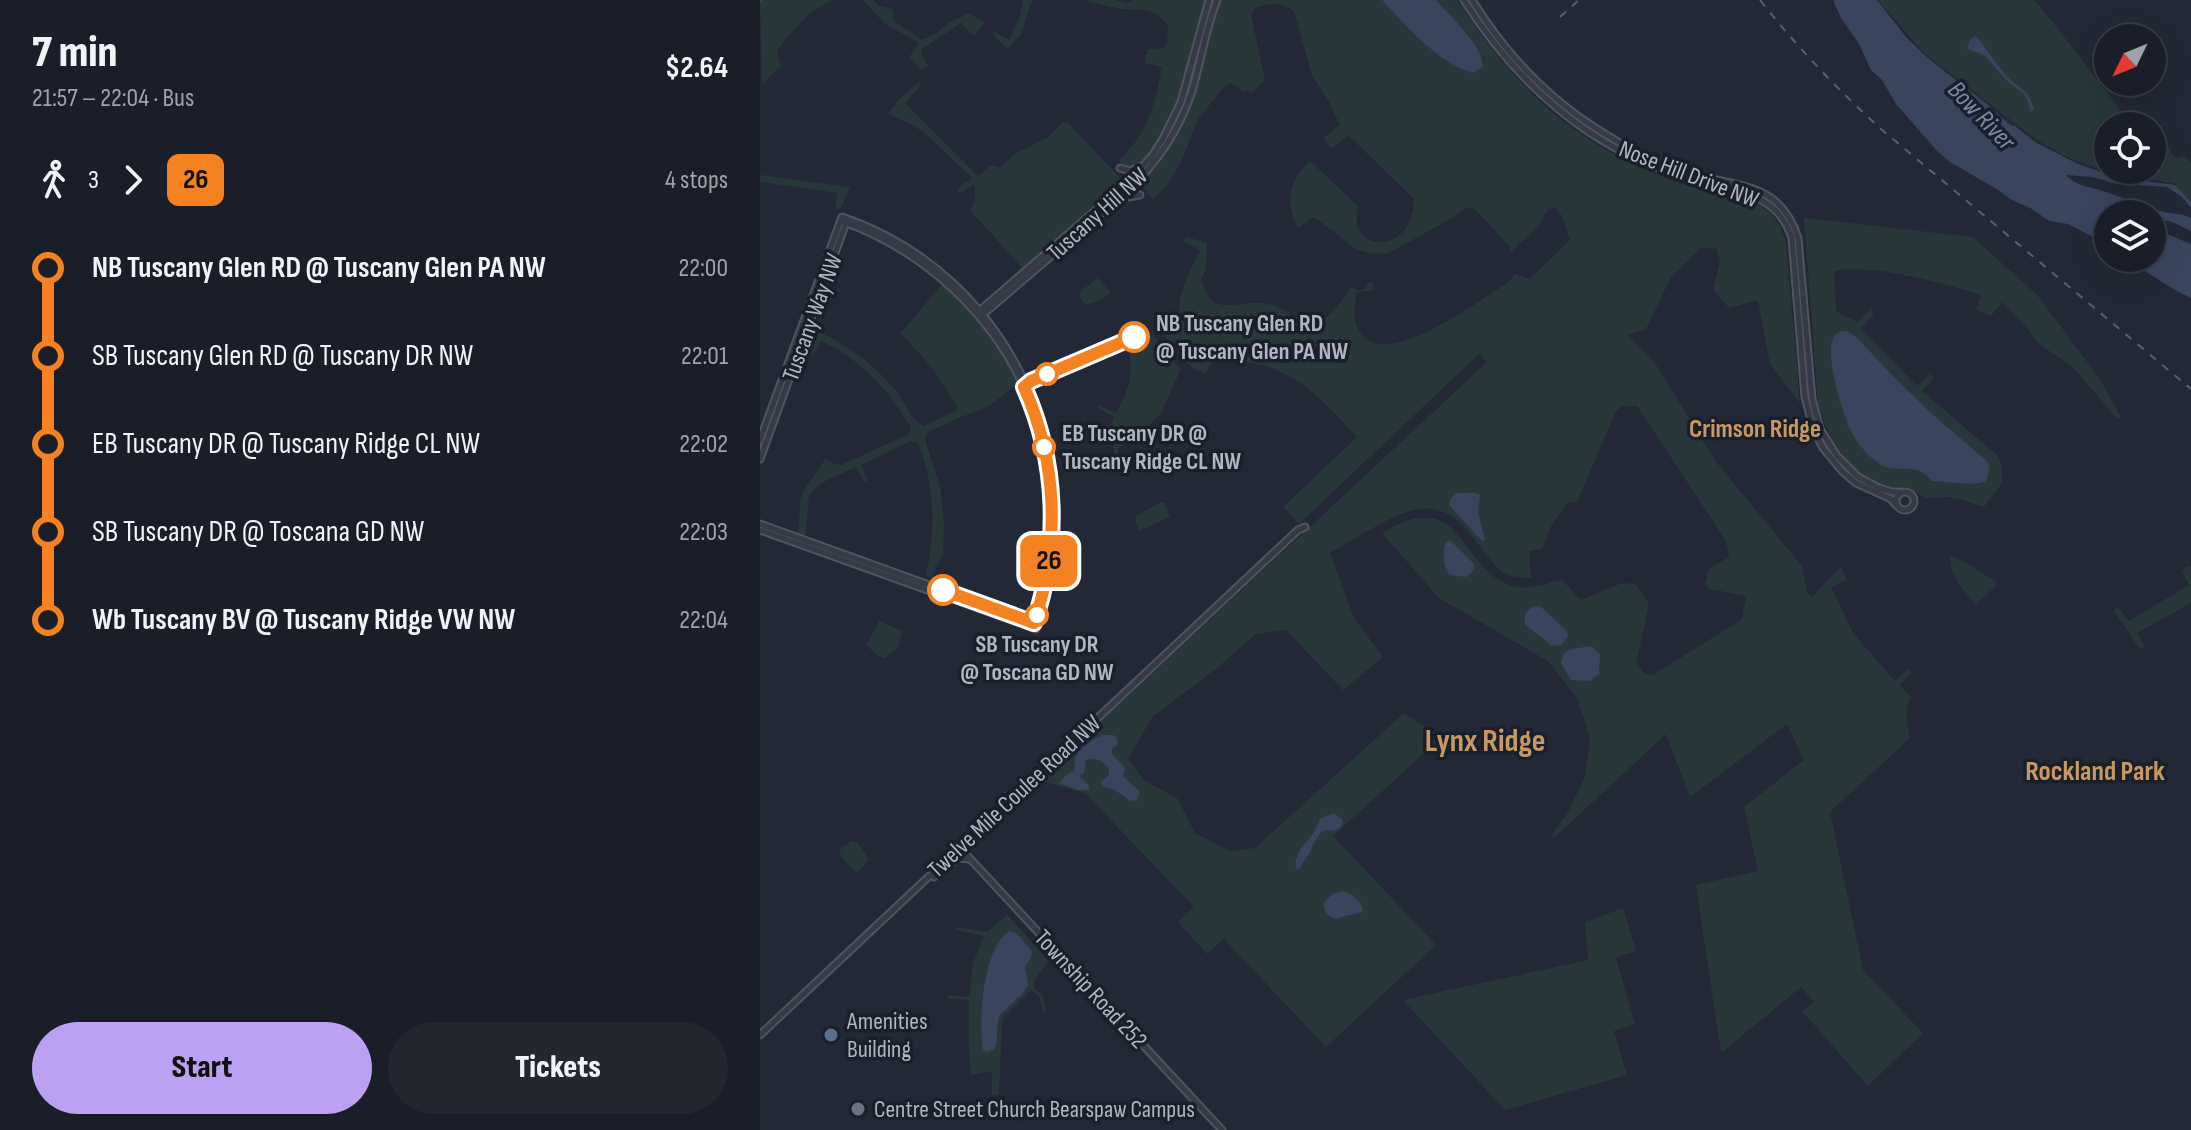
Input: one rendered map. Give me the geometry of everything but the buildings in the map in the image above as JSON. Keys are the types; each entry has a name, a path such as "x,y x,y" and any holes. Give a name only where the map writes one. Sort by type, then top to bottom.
{"street":[{"name":"Tuscany Hill NW","path":"980,315 1146,164 1163,139 1181,102 1209,0"},
{"name":"Tuscany Hill NW","path":"980,315 1119,199 1153,165 1180,122 1192,91 1217,0"},
{"name":"Nose Hill Drive NW","path":"1464,0 1500,52 1560,111 1589,132 1644,162 1686,178 1757,197 1777,211 1792,238 1805,397 1819,441 1842,471 1856,483 1891,499 1896,505"},
{"name":"Nose Hill Drive NW","path":"1472,0 1523,67 1590,125 1654,160 1755,190 1773,199 1783,209 1792,221 1798,238 1812,416 1831,448 1852,472 1874,486 1901,492"},
{"path":"1120,168 1130,171 1146,164"},
{"path":"1119,199 1140,195"},
{"path":"761,526 1035,626 1050,582 1056,518 1052,466 1042,424 1028,388 1005,346 980,315 913,257 844,220"},
{"name":"Tuscany Way NW","path":"760,440 844,220"},
{"name":"Tuscany Way NW","path":"760,459 844,220"},
{"path":"1901,492 1910,493 1914,498 1911,507 1906,510 1896,505 1901,492"},
{"name":"Twelve Mile Coulee Road NW","path":"760,1035 1217,605 1305,527"},
{"name":"Township Road 252","path":"960,848 1222,1130"},
{"path":"917,889 958,858 969,859"}],"shaded area":[{"path":"760,0 832,0 811,12 785,39 777,51 781,66 762,84"},
{"path":"863,0 873,0 879,6 893,9 894,21 922,40 969,13 985,22 974,36 961,23 922,49 928,66 921,70 909,57 918,42 885,24"},
{"path":"1023,0 1034,0 1021,34 1008,49 994,37 992,30 1009,40 1019,19"},
{"path":"1083,0 1128,3 1132,0 1206,0 1168,124 1155,147 1141,163 1125,168 1119,160 1144,129 1162,67 1144,63 1148,49 1167,45 1168,26 1157,15 1147,11"},
{"path":"1219,0 1457,0 1517,79 1561,120 1646,170 1758,204 1768,211 1779,226 1786,243 1800,403 1770,364 1758,300 1729,308 1713,290 1720,262 1717,249 1702,247 1671,277 1646,329 1628,335 1655,363 1717,463 1802,566 1807,592 1812,597 1841,566 1847,580 1831,587 1853,633 1895,681 1908,669 1912,673 1899,685 1911,697 1906,718 1910,738 1830,812 1863,970 1923,1033 1868,1086 1802,1011 1814,1002 1801,987 1721,1053 1696,885 1758,871 1744,807 1804,760 1787,724 1690,797 1666,734 1553,839 1551,836 1567,814 1585,777 1590,737 1577,698 1548,661 1439,598 1382,533 1409,520 1429,518 1445,523 1495,577 1519,587 1562,580 1581,600 1622,583 1635,584 1649,604 1636,664 1646,675 1653,675 1742,619 1746,596 1710,589 1705,584 1709,569 1729,557 1726,541 1637,406 1621,407 1616,411 1577,502 1567,503 1552,524 1542,549 1529,551 1531,578 1501,571 1466,529 1449,514 1427,509 1394,517 1330,553 1354,618 1383,657 1343,690 1286,630 1256,634 1216,669 1153,716 1128,759 1145,781 1177,798 1195,833 1230,851 1255,848 1404,713 1442,737 1333,836 1436,945 1326,1047 1224,939 1207,954 1178,922 1194,907 1085,793 1038,780 1487,362 1479,354 1299,524 1283,507 1357,437 1313,393 1288,375 1252,363 1214,357 1206,374 1176,353 1166,338 1161,320 1179,317 1182,291 1200,250 1183,241 1187,237 1207,243 1206,268 1201,280 1209,297 1219,304 1269,304 1302,319 1315,321 1331,313 1352,286 1362,290 1369,282 1373,283 1374,290 1357,292 1355,317 1357,328 1365,338 1379,344 1416,337 1438,326 1509,282 1515,274 1530,279 1570,240 1562,216 1555,208 1548,209 1539,225 1511,252 1510,247 1475,209 1466,208 1389,253 1357,250 1314,217 1298,228 1291,210 1291,192 1297,176 1310,161 1358,206 1357,222 1361,233 1370,240 1392,240 1403,232 1411,218 1414,199 1348,135 1332,149 1323,138 1340,125 1312,76 1294,11 1275,4 1255,8 1251,16 1265,80 1252,93 1243,92 1231,83 1222,89 1197,121 1182,160 1167,186 1153,199 1141,185 1142,181 1184,118"},
{"path":"1878,0 2034,0 2094,76 2094,96 2110,96 2122,112 2094,112 2094,167 2038,141 1924,53"},
{"path":"919,82 921,85 905,103 978,176 991,165 1000,167 1015,154 1048,137 1063,122 1068,123 1121,179 1121,185 1024,270 970,210 975,198 974,184 959,194 957,189 972,178 927,135 888,114 901,97"},
{"path":"2171,145 2170,151 2174,157 2184,156 2191,162 2191,200 2175,184 2166,182 2166,149"},
{"path":"760,175 850,187 841,208 835,210 837,193 760,182"},
{"path":"1804,218 1973,237 2038,296 2100,379 2121,417 2117,419 2073,367 2039,344 2002,302 1991,316 1976,310 1981,295 1965,290 1888,272 1834,271 1836,311 1857,322 1875,305 1873,316 1861,328 1917,386 1930,374 1934,378 1922,391 1997,455 2002,467 2002,483 1984,507 1947,497 1925,497 1906,487 1879,485 1866,478 1835,444 1818,403"},
{"path":"1098,278 1111,293 1086,305 1079,295"},
{"path":"943,283 986,330 1018,384 986,408 927,433 925,439 940,487 944,521 943,556 932,578 926,575 931,542 931,492 918,443 911,441 861,465 868,480 864,482 856,467 818,486 809,496 805,537 795,533 799,529 802,493 826,458 841,465 909,434 911,427 883,388 849,357 821,341 813,356 805,353 803,349 812,328 869,363 897,392 916,421 924,426 955,411 957,406 933,369 901,333"},
{"path":"1154,335 1169,358 1181,369 1161,413 1117,449 1121,468 1117,469 1110,428 1114,417 1098,408 1099,405 1116,413 1127,390 1131,366 1128,349 1112,352"},
{"path":"1161,502 1165,503 1170,517 1139,531 1136,516"},
{"path":"1950,556 1967,563 1996,582 1996,586 1976,604 1955,577"},
{"path":"2191,567 2191,603 2137,633 2146,647 2139,648 2114,611 2118,607 2129,621 2189,585 2182,571"},
{"path":"879,621 902,631 898,648 884,658 876,655 867,645"},
{"path":"851,841 857,842 869,859 858,872 839,854"},
{"path":"1623,908 1636,951 1616,958 1635,1024 1614,1031 1627,1075 1505,1110 1403,1000 1588,960 1585,922"},
{"path":"1007,915 1049,961 1034,980 1034,988 1042,994 1046,1011 1043,1012 1039,996 1031,990 1002,1019 999,1094 992,1096 992,1071 971,1075 969,1000 948,999 948,995 969,997 973,963 984,936 956,930 956,927 987,932"}],"water":[{"path":"1382,0 1436,0 1471,39 1483,66 1473,73 1459,68 1423,42"},
{"name":"Bow River","path":"1833,0 1877,0 1906,37 1929,59 2010,125 2035,142 2094,169 2094,178 2066,175 2085,186 2129,200 2094,200 2094,238 2068,224 2049,221 1950,162 1896,104 1882,80 1871,70 1858,42"},
{"path":"1976,36 2007,77 2028,94 2034,109 2031,112 2023,93 2009,83 1985,56 1967,48 1970,39"},
{"path":"2117,184 2175,185 2191,201 2191,208 2181,196 2167,187"},
{"path":"2166,212 2188,216 2191,218 2191,231 2166,221"},
{"path":"2166,234 2191,244 2191,298 2147,272 2166,272"},
{"path":"1842,331 1856,337 1933,415 1987,461 1990,467 1986,481 1967,484 1932,481 1919,471 1884,466 1865,451 1847,421 1833,370 1831,347 1835,336"},
{"path":"1457,493 1480,495 1478,512 1485,541 1449,505"},
{"path":"1450,540 1474,564 1474,570 1466,577 1450,575 1446,568 1444,548"},
{"path":"1540,606 1567,631 1568,637 1561,645 1552,646 1526,625 1526,613"},
{"path":"1591,646 1600,654 1599,674 1590,681 1571,680 1561,664 1564,653"},
{"path":"1102,735 1117,738 1118,744 1112,749 1112,754 1125,768 1123,776 1140,792 1137,800 1130,801 1103,786 1101,782 1109,775 1109,769 1096,759 1086,760 1084,773 1079,776 1089,785 1089,790 1078,790 1059,783 1074,771 1075,758 1080,749"},
{"path":"1334,813 1343,820 1341,827 1322,832 1300,868 1296,869 1298,853 1320,819"},
{"path":"1341,891 1355,898 1363,911 1338,919 1329,916 1324,903 1332,894"},
{"path":"1010,931 1016,933 1032,951 1025,967 1028,985 1000,1015 996,1046 987,1052 983,1050 982,1037 984,985 994,952"}],"railway":[{"path":"1560,17 1579,0"},
{"path":"1760,0 1818,67 1881,129 2191,389"}],"bus line":[{"name":"26","path":"943,590 1034,623 1048,569 1052,509 1044,446 1024,387 1031,381 1134,337"}],"place":[{"name":"NB Tuscany Glen RD @ Tuscany Glen PA NW","path":"1134,337"},
{"name":"EB Tuscany DR @ Tuscany Ridge CL NW","path":"1044,447"},
{"name":"SB Tuscany DR @ Toscana GD NW","path":"1037,615"},
{"name":"Amenities Building","path":"831,1035"},
{"name":"Centre Street Church Bearspaw Campus","path":"858,1109"}],"district":[{"name":"Crimson Ridge","path":"1755,428"},
{"name":"Lynx Ridge","path":"1485,740"},
{"name":"Rockland Park","path":"2095,770"}]}
